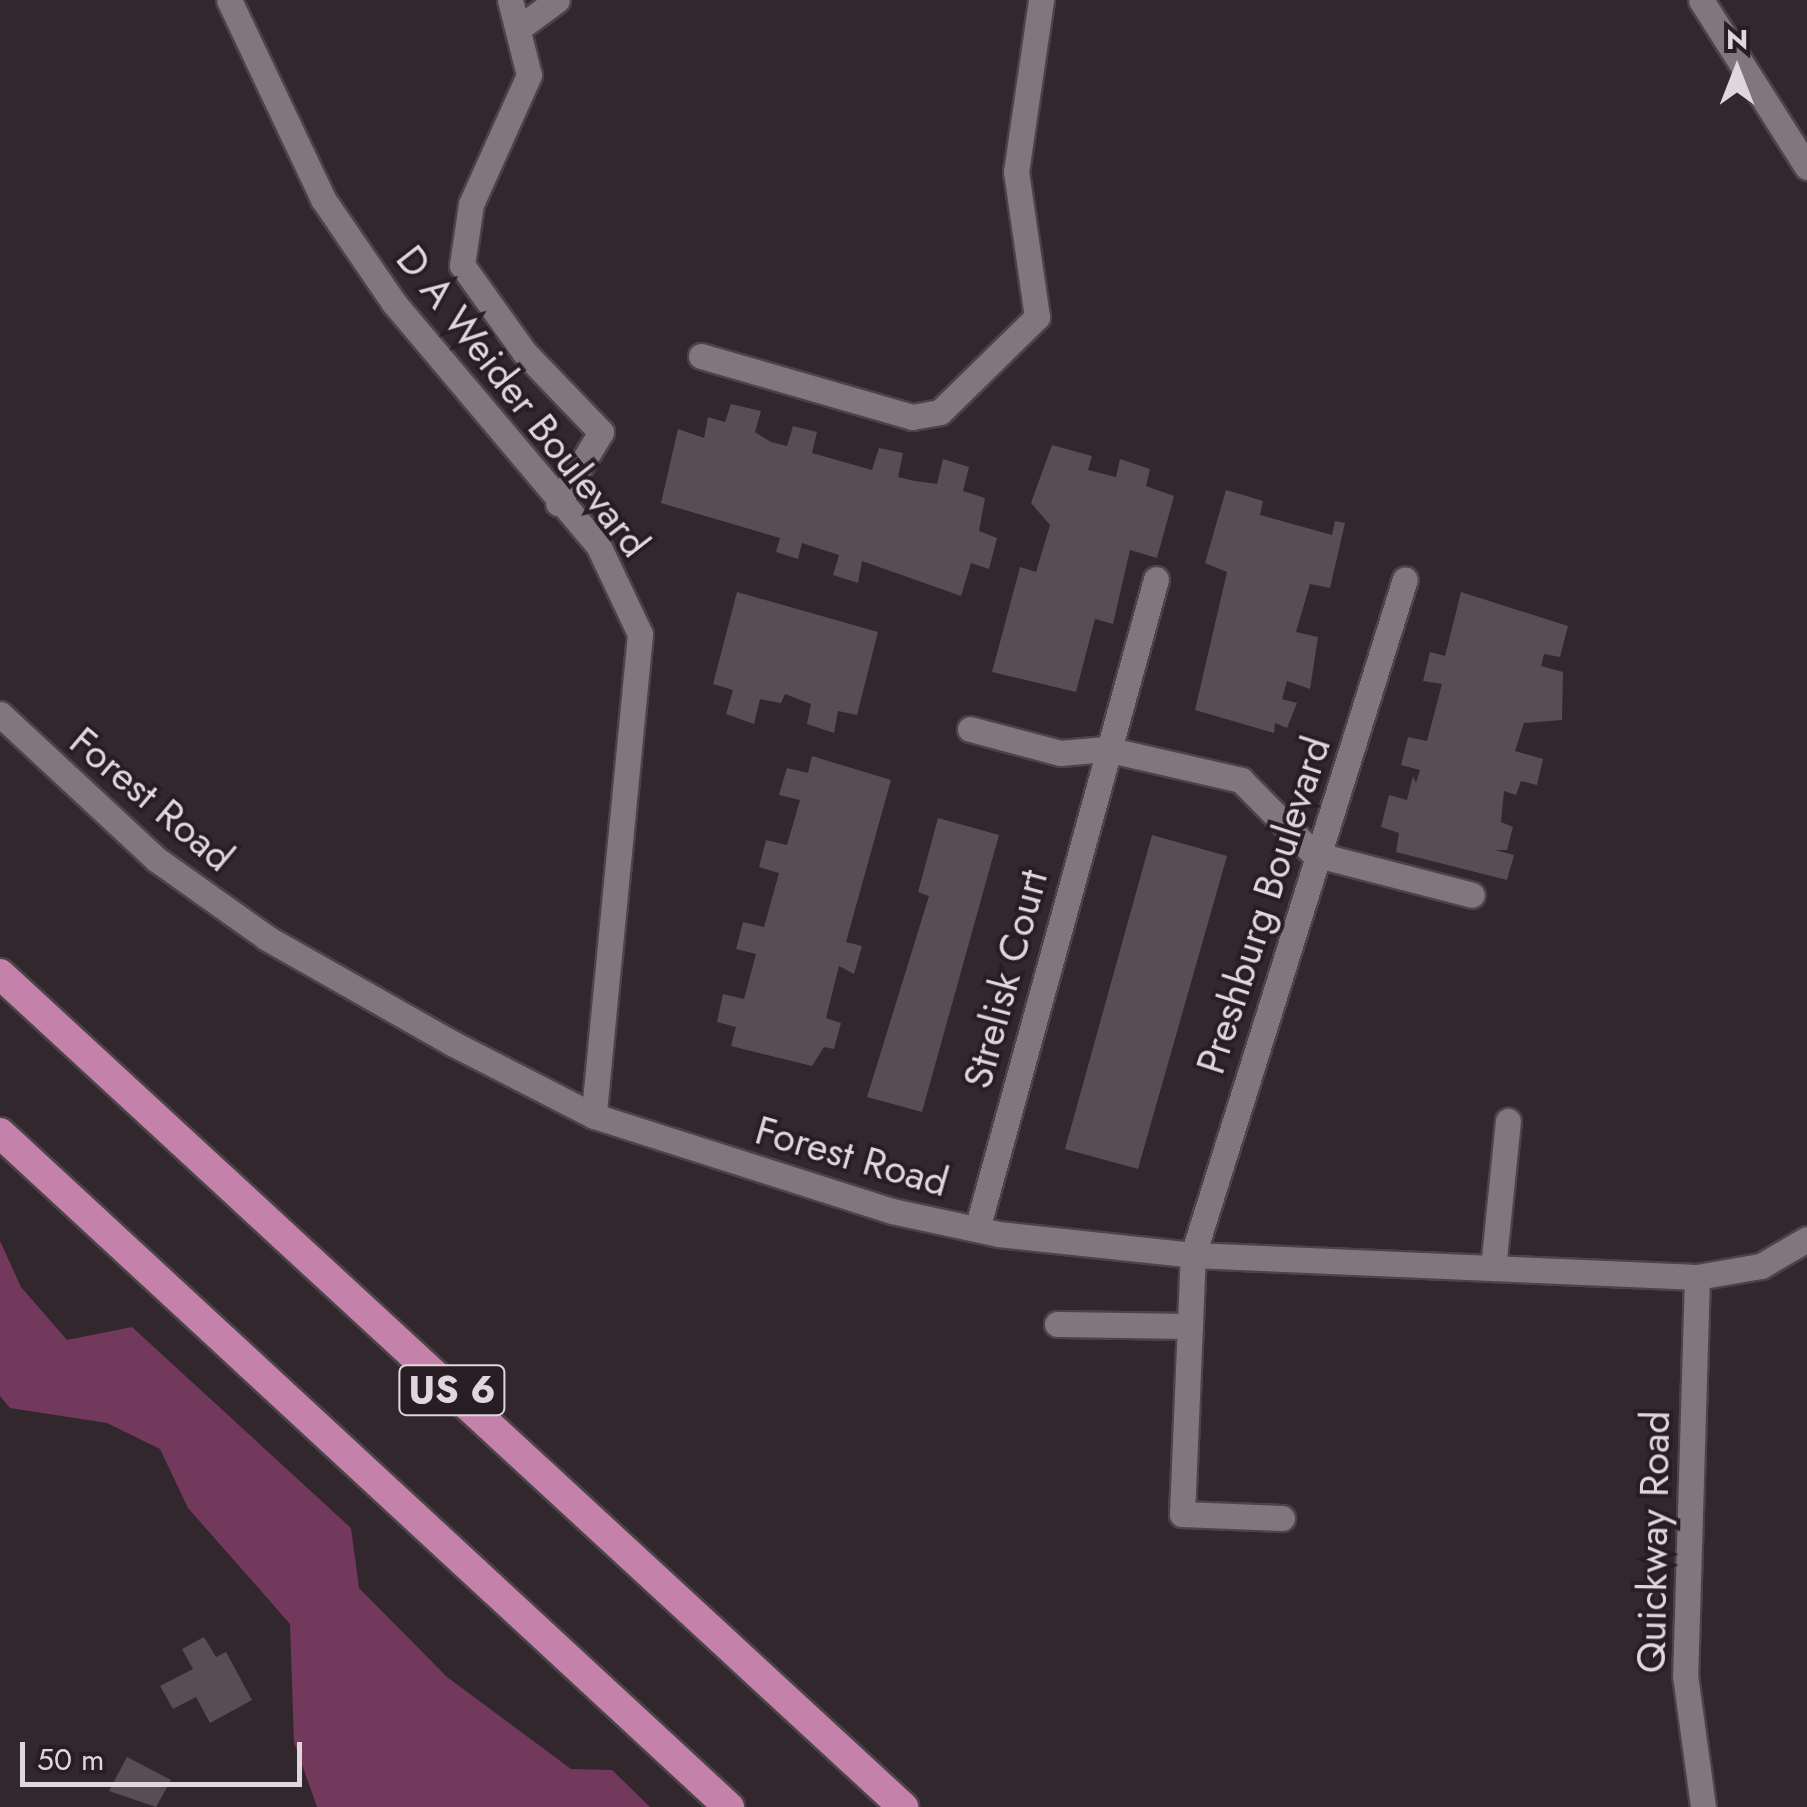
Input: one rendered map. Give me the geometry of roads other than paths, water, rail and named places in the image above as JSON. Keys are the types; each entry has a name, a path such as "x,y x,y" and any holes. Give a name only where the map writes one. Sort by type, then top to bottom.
{"highway":[{"name":"US 6","path":"0,974 903,1807"},
{"name":"US 6","path":"0,1133 729,1807"}],"street":[{"name":"D A Weider Boulevard","path":"229,0 323,199 394,304 622,583 640,634 594,1116"},
{"path":"510,0 529,75 472,204 462,265 524,352 601,432 558,503"},
{"path":"519,28 557,0"},
{"path":"701,356 912,417 940,412 1037,316 1016,172 1041,0"},
{"path":"1701,0 1807,167"},
{"name":"Strelisk Court","path":"977,1230 1106,749 1156,579"},
{"name":"Preshburg Boulevard","path":"1282,1518 1182,1514 1193,1255 1314,854 1351,765 1405,579"},
{"name":"Forest Road","path":"0,714 156,859 267,938 594,1116 977,1230 1193,1255 1697,1277 1761,1266 1807,1239"},
{"path":"970,729 1060,753 1106,749 1241,780 1314,854 1472,895"},
{"path":"1493,1268 1508,1121"},
{"name":"Quickway Road","path":"1697,1277 1686,1676 1703,1807"},
{"path":"1058,1324 1190,1326"}]}
